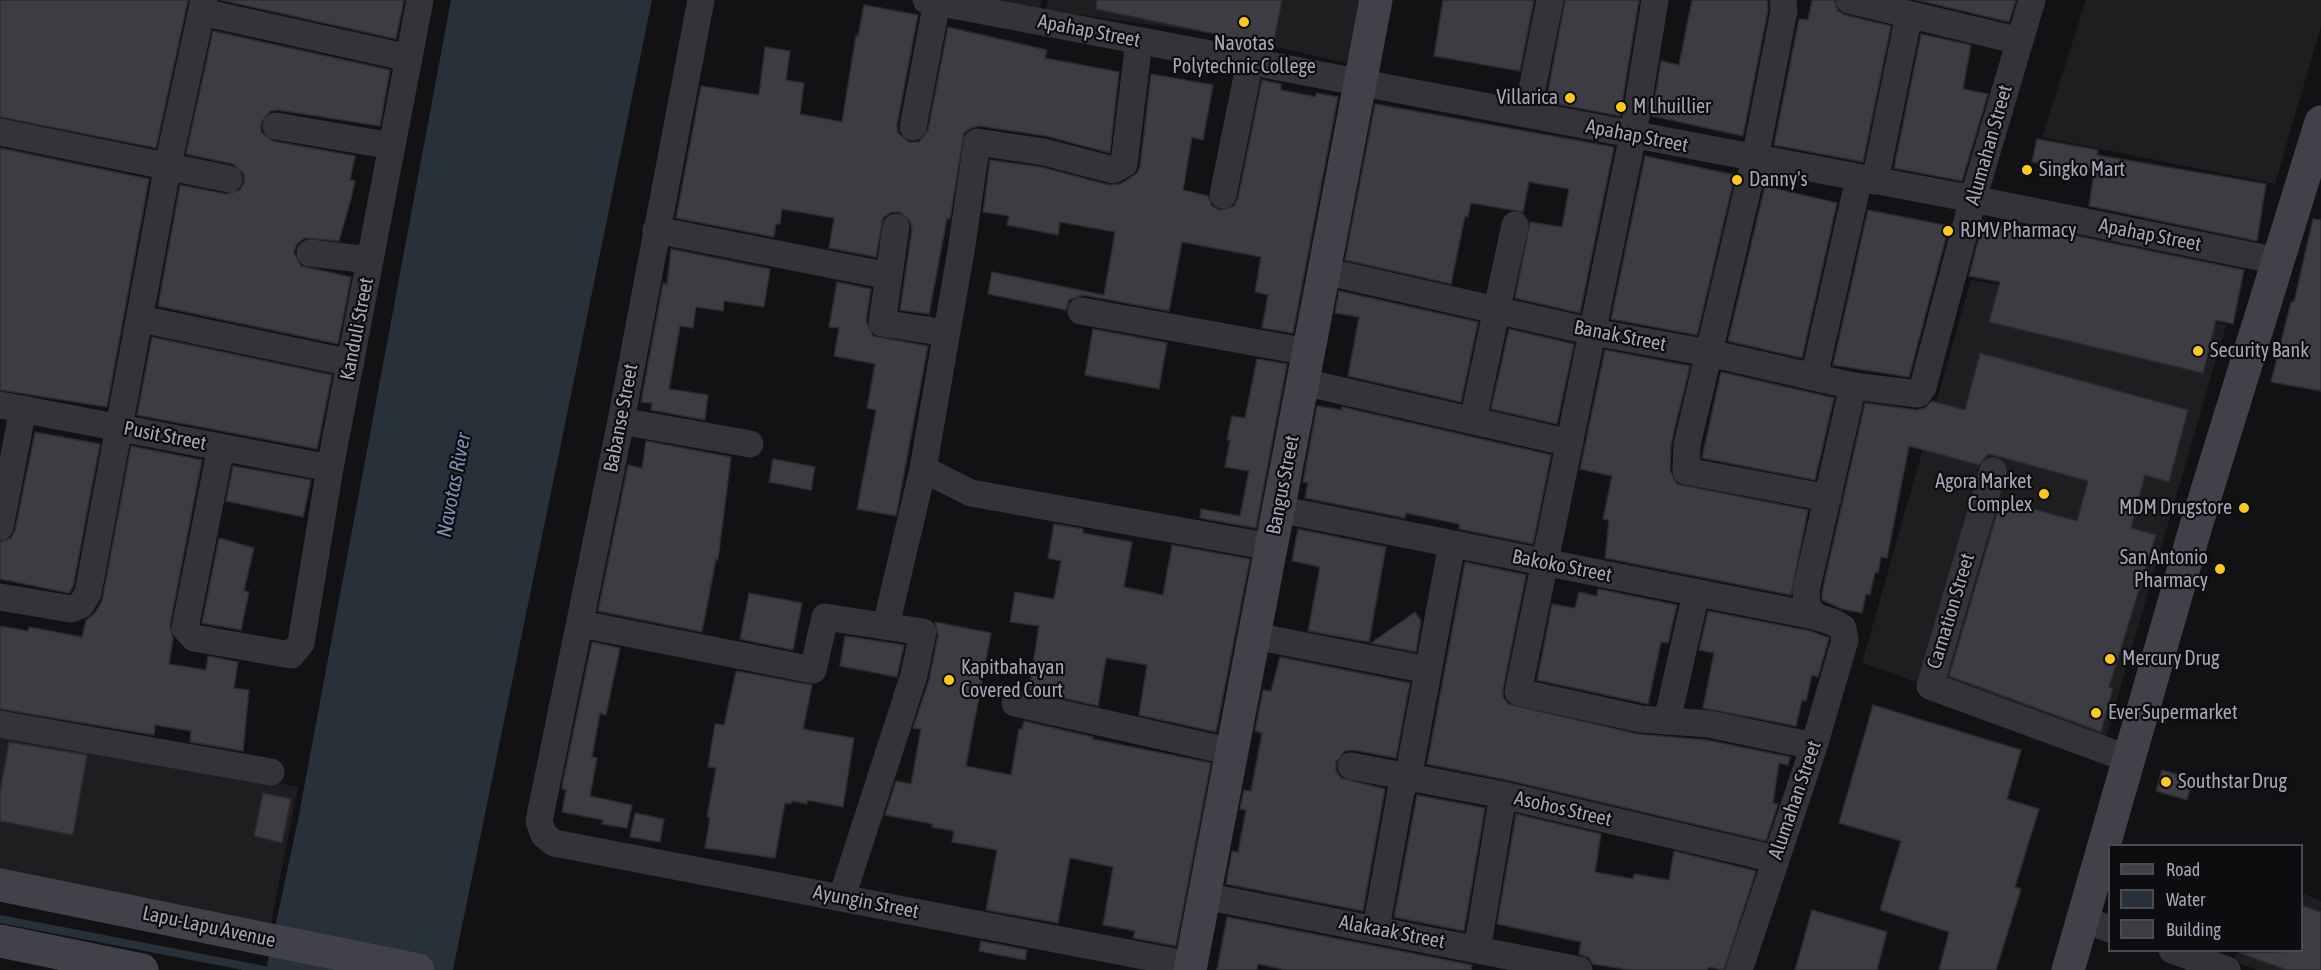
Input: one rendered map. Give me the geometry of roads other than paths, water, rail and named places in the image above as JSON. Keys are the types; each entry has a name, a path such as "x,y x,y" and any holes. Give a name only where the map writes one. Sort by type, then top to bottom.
{"main road":[{"name":"Bangus Street","path":"1190,967 1376,0"},
{"path":"2112,844 2129,759 2196,526 2321,122"},
{"path":"2068,970 2096,924 2108,864"},
{"name":"Lapu-Lapu Avenue","path":"0,885 418,970"},
{"path":"0,941 142,970"}],"street":[{"name":"Kanduli Street","path":"221,447 185,628 194,638 291,655 301,643 330,468 420,0"},
{"name":"Babanse Street","path":"544,835 539,821 621,420 701,0"},
{"path":"1527,114 1550,0"},
{"path":"1655,0 1633,135 1518,692 1641,718 1709,724 1814,746"},
{"path":"1783,0 1784,11 1755,158 1687,445 1686,471 1828,498"},
{"path":"1849,0 2019,41"},
{"name":"Alumahan Street","path":"1918,394 1923,387 1973,199 2032,0"},
{"path":"913,127 931,1"},
{"name":"Apahap Street","path":"931,1 1973,199 2278,261"},
{"path":"0,597 71,609 81,604 88,593 168,165 203,6 409,58"},
{"path":"1815,377 1910,15"},
{"path":"886,625 923,469 945,333 962,251 977,142 1044,152 1113,170 1124,164 1139,41"},
{"path":"1224,195 1250,62"},
{"path":"276,126 392,146"},
{"path":"0,132 229,179"},
{"path":"1473,420 1515,225"},
{"path":"896,227 882,322 945,333"},
{"path":"656,230 889,276"},
{"path":"310,253 370,260"},
{"name":"Banak Street","path":"1324,271 1593,332 1709,353 1852,386 1918,394"},
{"path":"1081,311 1305,367 1473,420 1570,443"},
{"path":"141,319 351,363"},
{"path":"1814,616 1807,605 1806,591 1852,386"},
{"path":"0,527 12,407"},
{"name":"Pusit Street","path":"12,407 330,468"},
{"path":"621,420 750,444"},
{"path":"923,469 971,493 1271,547"},
{"name":"Carnation Street","path":"1993,471 1930,686 2129,759"},
{"name":"Bakoko Street","path":"1278,509 1814,616 1844,628"},
{"path":"1376,928 1401,791 1408,778 1452,544"},
{"path":"1667,721 1696,593"},
{"path":"580,624 813,670 825,617 923,632 910,686 842,897"},
{"name":"Alumahan Street","path":"1739,970 1814,746 1845,640 1844,628"},
{"path":"1254,636 1428,670"},
{"path":"1015,703 1232,752"},
{"path":"0,724 271,772"},
{"name":"Asohos Street","path":"1351,766 1503,795 1775,859"},
{"path":"1477,950 1503,795"},
{"name":"Ayungin Street","path":"544,835 554,843 842,897 1190,967"},
{"name":"Alakaak Street","path":"1204,896 1376,928 1579,970"},
{"path":"2175,952 2227,970"}],"water":[{"name":"Navotas River","path":"451,0 652,0 453,970 266,970 298,820"}],"waterway":[{"path":"0,919 264,970"}],"place":[{"name":"Navotas Polytechnic College","path":"1244,22"},
{"name":"Villarica","path":"1570,98"},
{"name":"M Lhuillier","path":"1621,107"},
{"name":"Singko Mart","path":"2027,170"},
{"name":"Danny's","path":"1737,180"},
{"name":"RJMV Pharmacy","path":"1948,231"},
{"name":"Security Bank","path":"2198,351"},
{"name":"Agora Market Complex","path":"2044,494"},
{"name":"MDM Drugstore","path":"2244,508"},
{"name":"San Antonio Pharmacy","path":"2220,569"},
{"name":"Mercury Drug","path":"2110,659"},
{"name":"Kapitbahayan Covered Court","path":"949,680"},
{"name":"Ever Supermarket","path":"2096,713"},
{"name":"Southstar Drug","path":"2166,782"}]}
